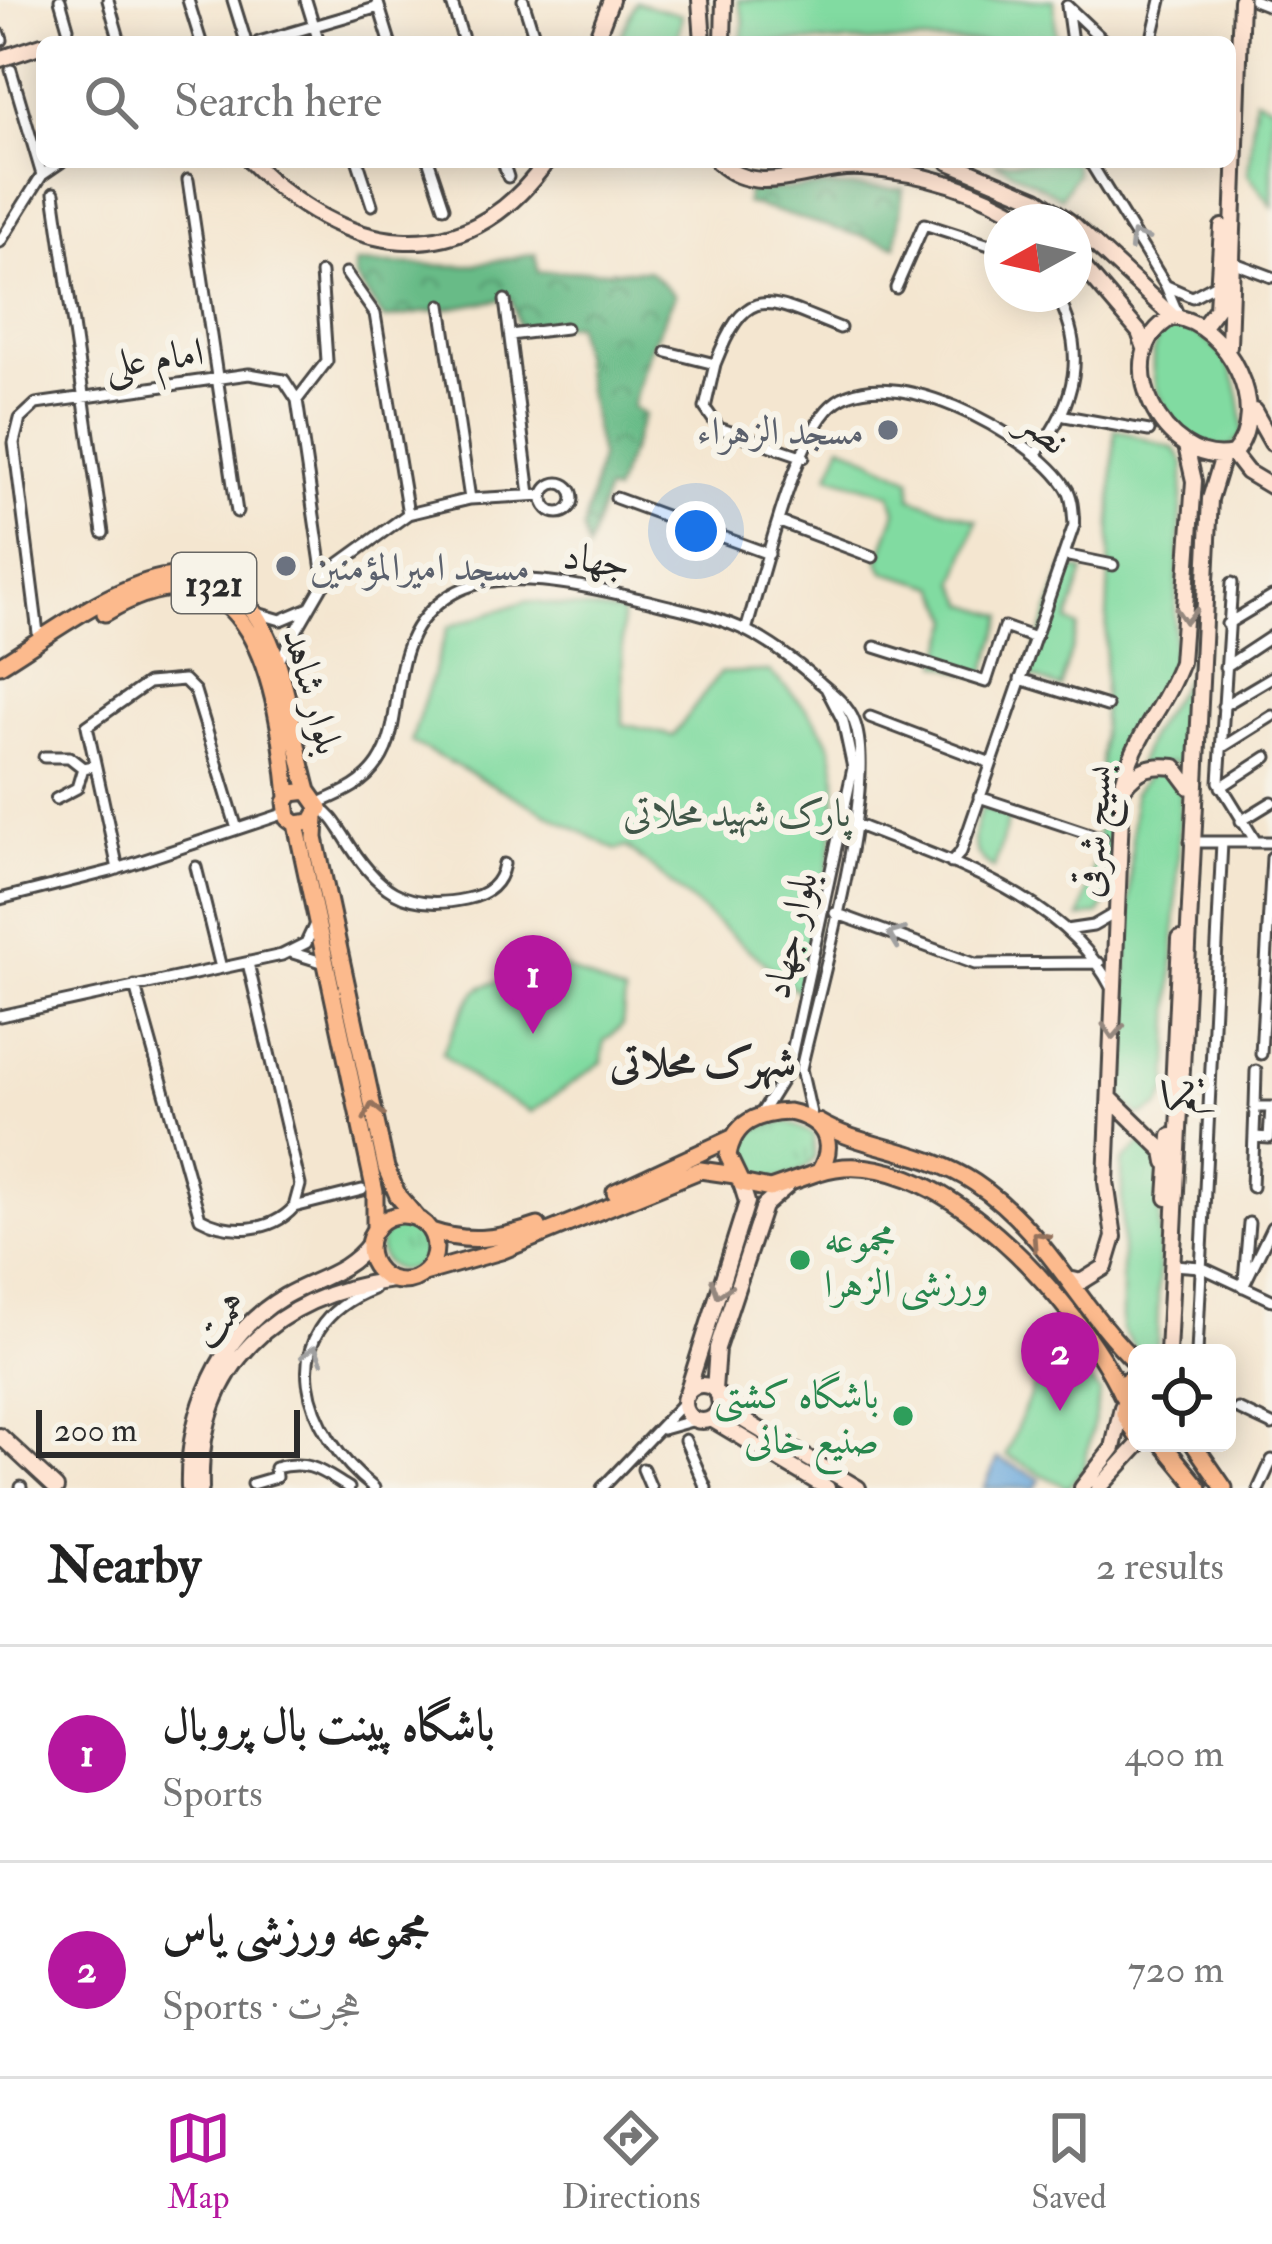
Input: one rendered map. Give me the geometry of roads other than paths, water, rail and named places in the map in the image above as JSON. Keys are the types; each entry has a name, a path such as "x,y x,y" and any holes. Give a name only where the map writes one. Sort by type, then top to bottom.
{"main road":[{"path":"596,0 602,21"},
{"path":"597,36 611,0"},
{"path":"700,0 703,36"},
{"path":"724,0 724,36"},
{"path":"1234,36 1237,0"},
{"path":"1235,36 1237,0"},
{"path":"5,64 36,48"},
{"path":"257,168 323,221 372,238 407,241 460,233 484,222 515,199 540,168"},
{"path":"729,168 752,181 849,168"},
{"path":"864,168 918,175 1000,204"},
{"path":"964,168 1039,204"},
{"path":"1226,168 1229,346"},
{"path":"1204,325 1217,308 1226,259 1230,168"},
{"path":"1092,241 1176,317 1204,325 1229,346 1247,376 1253,407 1272,442"},
{"path":"1092,277 1139,332 1145,348 1148,397 1165,426 1186,446 1205,456 1228,455 1272,488"},
{"path":"1145,348 1155,329 1176,317"},
{"path":"1169,1264 1168,1173 1184,1072 1192,792 1210,499 1228,455 1246,441 1253,407"},
{"name":"بسیج شرقی","path":"1073,1280 1082,1282 1105,1267 1114,1237 1106,1182 1122,789 1134,744 1173,686 1181,662 1193,498 1186,446"},
{"path":"1193,498 1210,499"},
{"name":"بلوار شاهد","path":"0,664 60,634 142,580 161,574 223,586 255,612 279,670 316,805 386,1168 416,1217"},
{"name":"بلوار شاهد","path":"60,634 160,587 198,588 230,607 256,639 375,1192 372,1236"},
{"name":"بلوار شاهد","path":"0,677 41,645"},
{"path":"1122,789 1146,766 1161,765 1184,774 1192,792"},
{"path":"290,811 316,805"},
{"path":"290,811 316,805"},
{"path":"1165,1344 1184,869 1190,842"},
{"path":"1110,1097 1164,1151 1168,1173"},
{"path":"1128,1352 1016,1214 975,1182 926,1157 789,1112 757,1118 732,1138 502,1238 466,1240 431,1231 416,1217 387,1218 372,1236 375,1264 398,1281 501,1251 700,1170 763,1189 787,1186 850,1163 864,1166 944,1197 988,1223 1035,1272 1128,1415"},
{"path":"815,1120 828,1152 819,1172"},
{"path":"685,1399 747,1202 728,1156 732,1138"},
{"path":"703,1419 716,1395 717,1348 764,1206 787,1186"},
{"path":"424,1273 435,1248 431,1231"},
{"name":"همت","path":"190,1488 198,1409 233,1342 281,1298 354,1264 372,1236"},
{"path":"335,1274 361,1269 367,1276 362,1284"},
{"name":"همت","path":"201,1488 210,1412 243,1352 287,1311 362,1284 398,1281"},
{"path":"1082,1488 1113,1448 1128,1378"},
{"path":"685,1399 698,1386 716,1395 730,1412 858,1488"},
{"path":"685,1399 703,1419 827,1488"},
{"path":"0,1436 56,1488"},
{"path":"1099,1488 1129,1452"},
{"path":"1170,1452 1195,1482"},
{"path":"1199,1452 1225,1488"}],"street":[{"path":"60,0 68,28"},
{"path":"107,0 118,36"},
{"path":"188,0 199,36"},
{"path":"233,0 244,36"},
{"path":"306,0 317,36"},
{"path":"451,0 462,36"},
{"path":"1153,34 1161,0"},
{"path":"1254,0 1272,7"},
{"path":"277,36 378,3 388,36"},
{"path":"1067,3 1071,36"},
{"path":"1067,3 1099,36"},
{"path":"525,5 534,36"},
{"path":"5,64 36,157"},
{"path":"40,168 42,175"},
{"path":"0,242 42,175 52,168"},
{"path":"360,168 372,205"},
{"path":"431,168 444,207"},
{"path":"505,168 508,177"},
{"path":"1094,168 1166,286 1176,317"},
{"path":"188,180 236,512"},
{"path":"54,193 103,533"},
{"path":"896,288 923,224 984,243"},
{"path":"1226,259 1272,277"},
{"path":"321,273 327,361 297,400 323,584"},
{"path":"346,273 375,314 408,514"},
{"path":"1166,286 1192,297 1220,282"},
{"path":"505,300 530,494"},
{"path":"804,457 719,428 705,408 715,364 733,318 752,306 779,304 840,328"},
{"path":"441,305 470,499"},
{"path":"1037,452 1064,416 1076,349 1066,312"},
{"path":"510,335 566,328"},
{"path":"668,352 715,364"},
{"name":"امام علی","path":"41,645 14,434 25,412 36,404 271,374 290,386 297,400"},
{"name":"نصر","path":"747,626 780,522 827,409 852,394 878,388 925,395 1037,452 1070,491 1074,525 961,852 951,863"},
{"name":"نصر","path":"1064,416 1150,431"},
{"path":"279,670 281,653 342,560 408,514 470,499 543,495"},
{"path":"616,498 769,554"},
{"path":"780,522 873,557"},
{"path":"320,549 342,560"},
{"path":"1064,556 1113,565"},
{"name":"جهاد","path":"316,805 351,790 382,759 408,646 427,617 454,592 482,583 521,581 633,597 747,626 826,688 854,720 863,770 801,1069 815,1120"},
{"path":"1232,583 1222,787 1256,842"},
{"path":"1227,624 1272,597"},
{"path":"37,608 60,634"},
{"path":"255,612 281,620 307,609"},
{"path":"875,647 986,682 1004,627 1035,638"},
{"path":"1225,668 1272,636"},
{"path":"1223,706 1272,677"},
{"path":"1021,679 1107,706"},
{"path":"118,869 88,767 87,725 137,688 184,680 195,691 237,829"},
{"path":"1221,748 1272,716"},
{"path":"870,717 991,764"},
{"path":"44,758 69,757 88,767"},
{"path":"1222,787 1267,757"},
{"path":"56,799 77,788 88,767"},
{"path":"979,796 1102,838"},
{"path":"1241,821 1272,802"},
{"path":"316,805 336,822 376,880 415,905 482,896 501,880 504,864"},
{"path":"0,899 118,869 290,811"},
{"path":"850,823 1014,893 1066,930 1100,963 1115,994"},
{"name":"بلوار جهاد","path":"757,1118 776,1096 788,1070 850,823"},
{"path":"1190,842 1272,842"},
{"name":"یکم","path":"1197,1344 1222,842"},
{"path":"1261,1054 1268,1012 1272,857"},
{"path":"196,868 221,968"},
{"path":"1066,930 1093,926 1119,911"},
{"path":"835,914 975,964 1019,968 1100,963"},
{"path":"282,955 306,943 316,919"},
{"path":"0,1016 282,955 308,954 326,963"},
{"path":"248,963 300,1185 294,1207"},
{"path":"135,986 200,1218 219,1227 257,1227 294,1207 362,1190"},
{"path":"1252,1186 1256,1071"},
{"path":"1184,1072 1210,1074"},
{"path":"1255,1107 1272,1107 1269,1138 1255,1137"},
{"path":"1244,1287 1249,1223"},
{"path":"1244,1287 1272,1227"},
{"path":"1169,1264 1201,1268 1272,1300"},
{"path":"374,1488 345,1462 318,1425 306,1395 310,1357 318,1334 343,1304 398,1281"},
{"path":"602,1488 663,1429 685,1399"},
{"path":"1238,1409 1272,1425"},
{"path":"663,1429 703,1419"},
{"path":"685,1440 706,1488"},
{"path":"1259,1488 1272,1460"},
{"path":"252,1484 276,1477 275,1468 298,1461 316,1466 349,1488"},
{"path":"643,1469 651,1488"},
{"path":"1174,1488 1195,1482"}],"water":[{"path":"998,1458 1040,1479 1035,1488 984,1488"}],"place":[{"name":"مسجد الزهراء","path":"888,430"},
{"name":"مسجد امیرالمؤمنین","path":"286,566"},
{"name":"باشگاه پینت بال پروبال","path":"533,1034"},
{"name":"مجموعه ورزشی الزهرا","path":"800,1260"},
{"name":"مجموعه ورزشی یاس","path":"1060,1411"},
{"name":"باشگاه کشتی صنیع خانی","path":"903,1416"}],"district":[{"name":"شهرک محلاتی","path":"703,1061"}],"park label":[{"name":"پارک شهید محلاتی","path":"737,812"}]}
